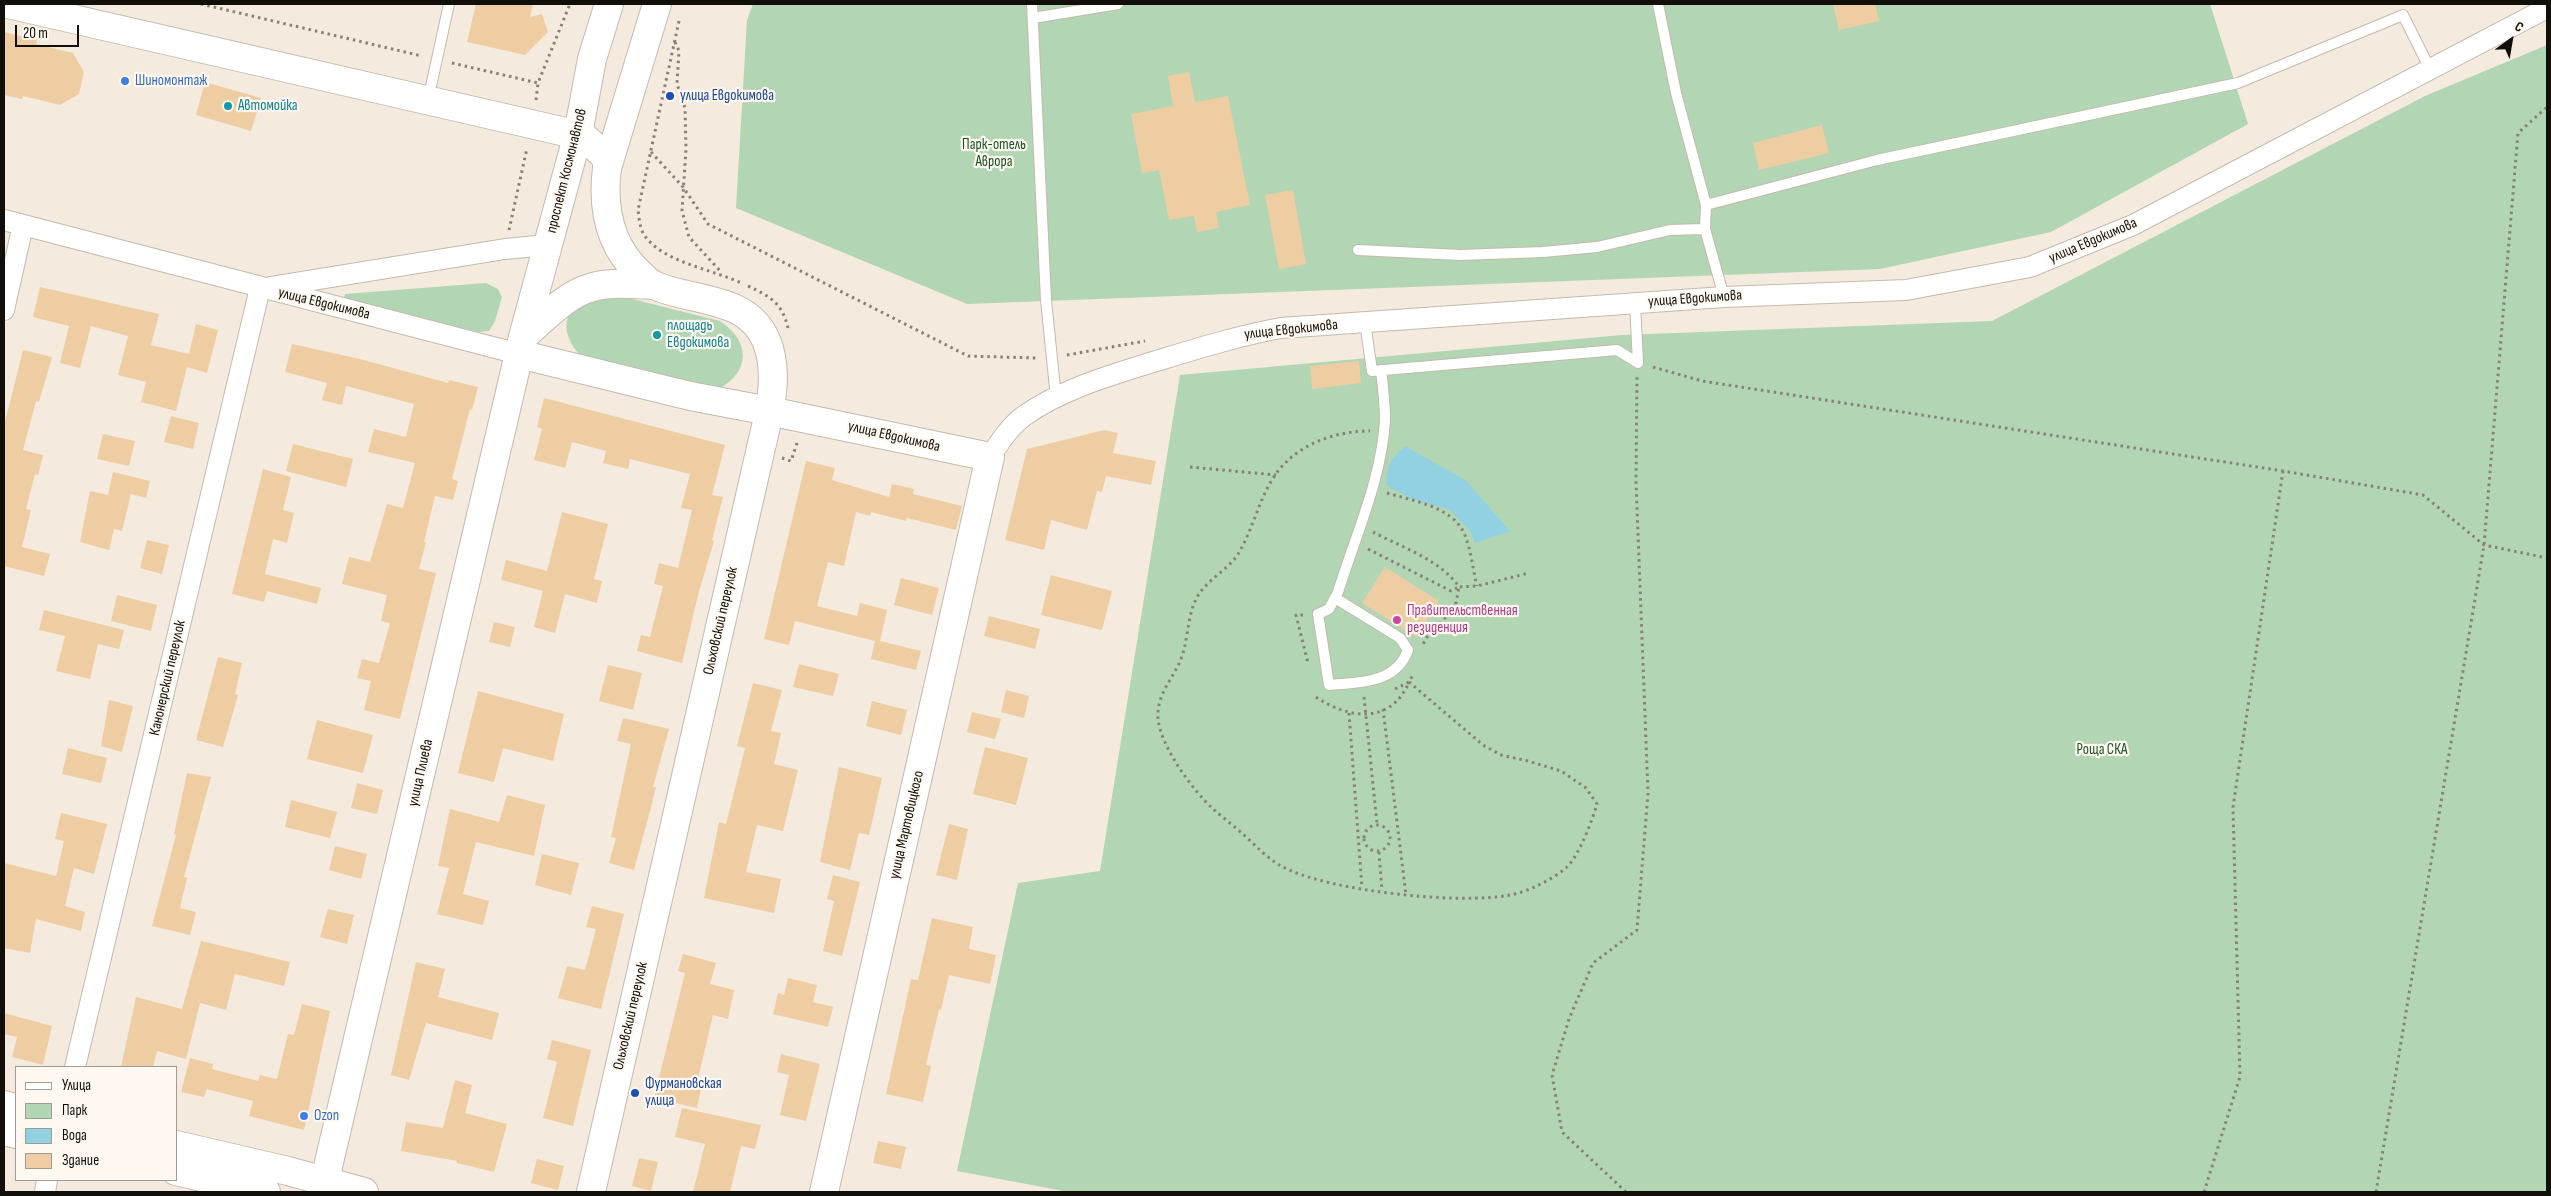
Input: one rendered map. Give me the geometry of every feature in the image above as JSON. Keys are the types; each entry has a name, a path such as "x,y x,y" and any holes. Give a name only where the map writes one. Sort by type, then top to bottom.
{"main road":[{"path":"8,4 578,134 596,146 607,158 607,168"},
{"name":"проспект Космонавтов","path":"521,345 578,134 592,58 609,4"},
{"name":"Ольховский переулок","path":"591,1192 769,411 772,380 771,362 766,340 757,323 737,309 653,285 619,251 610,231 604,190 607,168 657,4"},
{"path":"521,345 552,312 584,290 616,283 653,285"},
{"name":"улица Евдокимова","path":"521,345 690,396 990,457"},
{"name":"улица Плиева","path":"323,1187 521,345"},
{"name":"улица Мартовицкого","path":"824,1192 990,457"},
{"path":"178,1146 323,1187 364,1192"},
{"path":"178,1171 266,1192"}],"street":[{"name":"улица Евдокимова","path":"990,457 1000,441 1022,417 1056,398 1094,381 1238,336 1281,328 1724,297 1906,290 2030,267 2133,225 2547,8"},
{"name":"улица Евдокимова","path":"13,223 260,288 521,345"},
{"path":"4,310 13,223"},
{"path":"260,288 547,245"},
{"name":"Канонерский переулок","path":"75,1066 260,288"}],"lane":[{"path":"428,100 449,4"},
{"path":"1032,4 1046,300 1050,358 1056,398"},
{"path":"1033,18 1118,4"},
{"path":"1658,4 1676,93 1706,205 1705,229 1724,297"},
{"path":"1706,205 1877,160 2238,83 2403,14 2430,69"},
{"path":"1358,250 1460,255 1543,252 1597,247 1670,230 1705,229"},
{"path":"1635,303 1638,363"},
{"path":"1365,322 1372,372 1617,350 1638,363"},
{"path":"1335,598 1400,638 1408,650 1405,658 1395,670 1379,680 1329,684 1318,614 1329,609 1335,598 1371,488 1384,431 1384,397 1380,370"}],"path":[{"path":"201,4 538,84"},
{"path":"505,250 533,124 538,84 570,4"},
{"path":"680,18 651,152 684,187 708,224 968,356 1050,358 1147,341"},
{"path":"675,41 679,52 677,84 685,108 682,210 689,237 722,274"},
{"path":"2376,1192 2484,545 2518,133 2547,106"},
{"path":"1626,1192 1562,1132 1552,1075 1569,1019 1593,963 1636,930 1648,793 1636,482 1638,363 1702,381 2283,471 2423,495 2484,545 2547,558"},
{"path":"1316,697 1328,705 1349,714 1366,714 1383,709 1404,694 1409,682 1483,745 1501,755 1561,771 1586,788 1597,804 1592,823 1568,866 1547,881 1511,894 1456,898 1406,895 1310,877 1282,866 1264,854 1210,806 1179,766 1165,740 1158,719 1161,694 1182,656 1193,608 1200,591 1233,562 1240,551 1263,498 1282,465 1298,452 1335,435 1384,431"},
{"path":"1190,467 1276,475"},
{"path":"2204,1192 2240,1077 2233,807 2283,471"},
{"path":"1371,488 1428,506 1452,518 1464,533 1477,586"},
{"path":"1359,525 1439,567 1453,578 1458,587 1477,586 1529,574"},
{"path":"1364,694 1377,824"},
{"path":"1383,709 1406,895"},
{"path":"1349,714 1362,888"},
{"path":"1364,836 1371,827 1377,824"},
{"path":"1364,836 1368,848 1379,852 1385,850 1390,844 1389,831 1377,824"},
{"path":"1359,836 1364,836"},
{"path":"1391,838 1399,838"},
{"path":"1379,852 1382,891"}],"green space":[{"name":"Парк-отель Аврора","path":"753,4 2210,4 2248,124 2051,232 1880,269 967,304 736,208 747,20"},
{"name":"Роща СКА","path":"2547,45 2547,1192 1069,1192 957,1171 1018,883 1100,871 1180,375 1622,335 1992,321 2425,96"},
{"path":"486,283 498,289 502,297 495,321 489,331 478,332 342,303 345,294"},
{"path":"616,295 720,321 730,329 742,347 743,357 736,375 717,390 586,360 574,348 567,334 566,326 571,311 582,302"}],"water":[{"path":"1405,446 1465,480 1510,531 1475,543 1470,531 1450,510 1412,499 1387,486 1388,468 1396,455"}],"building":[{"path":"476,4 533,4 530,17 542,14 548,32 525,55 467,42"},
{"path":"1833,4 1875,4 1879,21 1839,30"},
{"path":"4,32 37,40 36,44 73,53 84,72 79,94 60,105 23,96 22,99 4,95"},
{"path":"1189,72 1195,102 1228,96 1250,205 1216,212 1219,228 1197,232 1194,216 1169,220 1159,170 1142,173 1131,114 1173,106 1168,76"},
{"name":"Автомойка","path":"205,82 261,98 251,131 196,115"},
{"path":"1822,125 1829,153 1759,170 1753,143"},
{"path":"1293,190 1306,264 1279,269 1265,195"},
{"path":"40,287 159,314 151,345 189,354 196,324 218,330 207,373 187,367 176,411 141,402 146,382 118,375 128,336 91,326 80,368 60,363 69,326 33,317"},
{"path":"292,344 360,359 448,383 449,380 478,387 472,410 470,409 452,479 458,481 453,500 435,496 424,542 426,542 419,569 436,573 400,719 364,710 371,681 357,678 362,659 379,663 390,623 381,621 387,595 342,584 349,557 370,562 387,504 403,508 415,463 368,452 374,429 406,437 414,404 346,386 342,405 322,400 327,383 285,372"},
{"path":"23,350 52,357 39,402 36,401 23,450 43,455 38,475 35,474 26,509 31,510 22,547 50,554 44,576 4,566 4,426"},
{"path":"1359,361 1361,383 1312,389 1310,366"},
{"path":"544,398 725,445 712,495 723,497 712,540 714,541 698,595 682,663 637,651 641,635 650,637 663,586 654,584 659,563 678,568 692,510 681,508 690,474 630,459 628,469 603,463 606,451 572,442 565,468 534,460 542,429 537,427"},
{"path":"171,416 199,423 193,449 164,442"},
{"path":"1104,430 1118,433 1113,453 1156,461 1151,485 1106,476 1102,492 1097,491 1087,530 1051,520 1044,550 1005,540 1027,449"},
{"path":"103,434 135,441 129,466 97,459"},
{"path":"293,444 353,459 346,487 286,471"},
{"path":"806,461 835,468 832,480 889,497 892,484 914,489 913,494 962,506 956,530 907,518 906,521 871,512 870,516 856,512 844,566 828,562 817,606 857,616 860,603 887,610 880,641 921,651 916,670 871,659 875,641 795,621 789,645 764,639"},
{"path":"263,469 291,477 283,510 294,513 287,543 273,539 265,574 321,588 317,604 267,591 264,602 232,594"},
{"path":"113,472 150,481 146,498 131,494 122,531 114,529 109,550 80,542 90,491 108,495"},
{"path":"562,512 608,524 594,579 602,581 597,603 565,594 555,633 534,627 543,591 501,580 506,560 547,571"},
{"path":"147,540 169,545 162,574 140,568"},
{"path":"1385,567 1439,601 1416,637 1362,603"},
{"path":"1051,575 1112,591 1102,630 1041,615"},
{"path":"901,578 939,588 932,615 894,605"},
{"path":"117,595 157,605 151,631 111,621"},
{"path":"44,610 124,630 119,649 98,644 90,679 56,671 65,636 39,630"},
{"path":"989,616 1040,629 1035,649 984,636"},
{"path":"494,622 515,627 510,647 489,642"},
{"path":"218,657 242,663 235,694 238,695 223,747 196,740"},
{"path":"799,664 839,674 833,696 793,687"},
{"path":"608,665 642,673 633,710 599,701"},
{"path":"753,683 782,690 771,731 781,733 774,764 798,770 783,831 757,825 746,872 781,879 774,913 704,898 719,822 726,824 745,748 737,746"},
{"path":"1006,690 1029,696 1024,718 1001,712"},
{"path":"478,691 564,714 553,761 503,748 494,782 458,773"},
{"path":"109,700 133,706 122,752 101,746"},
{"path":"872,701 907,710 901,735 866,726"},
{"path":"972,712 1001,719 995,739 967,732"},
{"path":"623,718 669,729 653,787 656,787 634,870 609,863 616,838 611,837 631,744 617,741"},
{"path":"317,720 373,735 363,773 307,759"},
{"path":"985,747 1028,758 1016,805 973,794"},
{"path":"68,748 107,758 101,783 62,774"},
{"path":"839,767 882,778 869,835 859,833 850,870 820,862"},
{"path":"187,773 211,777 184,877 187,878 180,908 196,912 190,935 152,926 176,835 174,834"},
{"path":"357,783 383,790 377,814 351,808"},
{"path":"507,795 545,805 534,856 476,842 463,894 489,901 483,925 437,914 449,868 438,866 450,809 499,822"},
{"path":"291,800 337,812 330,838 285,827"},
{"path":"61,813 107,824 94,874 74,868 65,906 85,912 81,931 36,919 30,953 4,948 4,863 56,876 64,841 55,839"},
{"path":"949,824 968,829 957,880 936,875"},
{"path":"335,846 367,854 361,879 329,870"},
{"path":"542,854 579,863 571,895 535,885"},
{"path":"833,875 860,882 842,956 823,951 834,901 827,899"},
{"path":"592,906 624,914 601,1009 558,998 567,966 585,970 596,929 586,927"},
{"path":"328,909 354,915 347,944 320,937"},
{"path":"932,918 973,927 969,949 996,955 990,984 949,975 926,1065 931,1066 923,1102 886,1094 911,979 918,980"},
{"path":"201,941 290,962 284,986 235,974 226,1010 200,1003 186,1059 157,1051 153,1066 121,1066 136,997 182,1009"},
{"path":"683,954 716,963 710,984 734,990 728,1019 713,1015 697,1083 702,1084 697,1108 654,1098 685,973 678,971"},
{"path":"416,962 445,969 438,997 499,1013 492,1040 426,1023 409,1080 391,1075"},
{"path":"788,978 817,985 813,1002 833,1007 828,1027 773,1014 778,993 784,995"},
{"path":"302,1004 330,1011 304,1130 249,1116 253,1101 207,1089 204,1097 181,1092 190,1058 213,1064 212,1069 258,1081 260,1075 277,1079 288,1034 294,1035"},
{"path":"4,1013 52,1026 43,1065 12,1057 17,1037 4,1034"},
{"path":"552,1040 591,1050 573,1126 543,1118 557,1062 547,1059"},
{"path":"781,1054 820,1064 806,1121 780,1115 789,1075 777,1072"},
{"path":"455,1080 472,1085 465,1113 507,1124 494,1172 457,1163 457,1161 401,1151 406,1122 443,1128"},
{"path":"682,1108 761,1125 755,1149 741,1146 730,1192 693,1192 705,1144 675,1137"},
{"path":"878,1141 906,1147 901,1169 873,1163"},
{"path":"639,1158 658,1162 651,1191 632,1186"},
{"path":"537,1159 564,1166 558,1190 531,1183"}],"place":[{"name":"Шиномонтаж","path":"125,81"},
{"name":"улица Евдокимова","path":"670,96"},
{"name":"Автомойка","path":"228,106"},
{"name":"площадь Евдокимова","path":"657,335"},
{"name":"Правительственная резиденция","path":"1397,620"},
{"name":"Фурмановская улица","path":"635,1093"},
{"name":"Ozon","path":"304,1116"}]}
